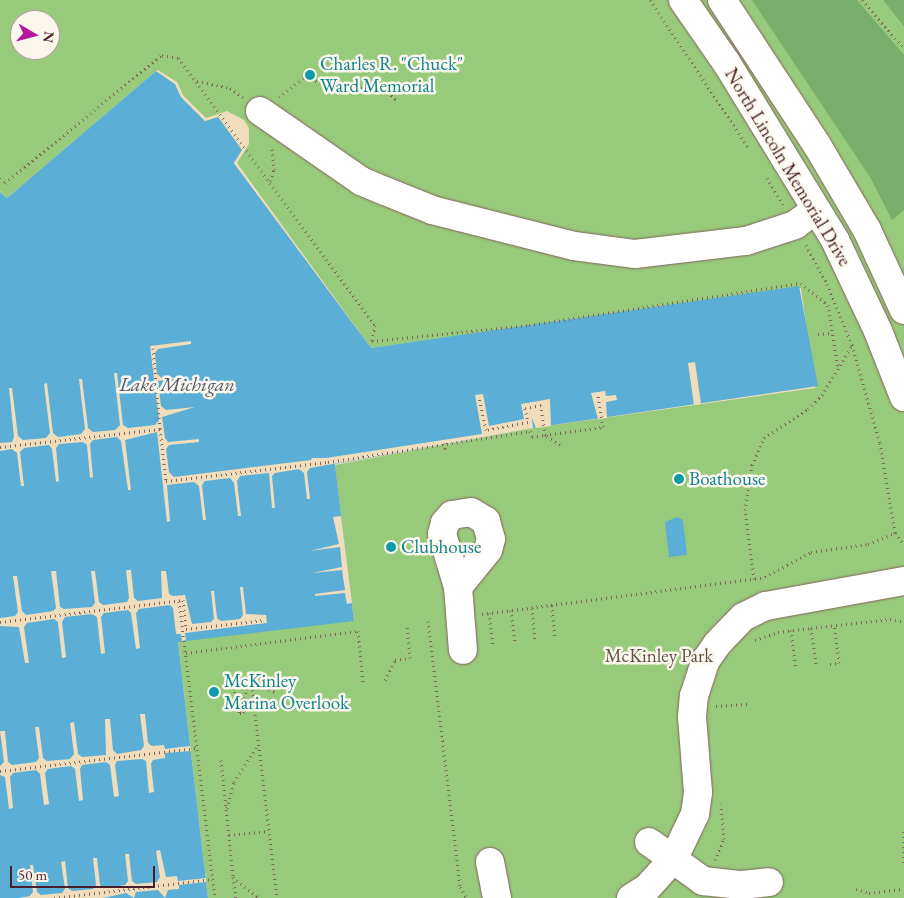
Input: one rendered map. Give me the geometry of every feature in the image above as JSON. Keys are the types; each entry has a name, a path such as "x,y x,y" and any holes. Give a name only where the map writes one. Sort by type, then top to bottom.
{"main road":[{"name":"North Lincoln Memorial Drive","path":"683,0 726,62 835,240 874,323 904,397"},
{"name":"North Lincoln Memorial Drive","path":"722,0 817,145 867,230 904,310"},
{"path":"260,111 361,181 432,210 574,246 635,254 746,241 795,225 816,209"},
{"path":"631,898 647,888 674,858 695,814 698,792 692,717 694,696 706,660 717,644 743,617 766,606 904,581"},
{"path":"458,587 463,650"},
{"path":"649,842 674,858 703,881 742,885 769,882"},
{"path":"490,862 497,898"}],"path":[{"path":"650,0 750,150"},
{"path":"862,0 904,48"},
{"path":"0,178 5,183 162,55 178,58 375,324 372,342 529,325 801,284 828,305 838,369"},
{"path":"260,111 306,77 343,91 352,92 366,86 384,88 397,101"},
{"path":"765,174 827,284 852,346 876,424 895,532 904,545"},
{"path":"818,334 832,333"},
{"path":"754,579 745,510 752,465 764,438 808,409 822,395 852,346"},
{"path":"153,348 166,481 328,462 530,431 532,437 603,427 598,395"},
{"path":"479,398 486,430 528,422 525,408 540,405 546,435 560,445"},
{"path":"0,447 160,429"},
{"path":"444,443 446,453"},
{"path":"480,614 754,579 775,574 811,552 868,544 895,532"},
{"path":"180,600 215,898"},
{"path":"0,622 180,600 183,600 186,629 264,620"},
{"path":"552,605 555,639"},
{"path":"532,608 535,642"},
{"path":"512,610 515,644"},
{"path":"489,613 493,646"},
{"path":"748,644 766,635 791,630 890,619 904,622"},
{"path":"428,621 460,887 467,898"},
{"path":"385,680 395,660 410,658 406,624"},
{"path":"830,664 839,663 834,625"},
{"path":"811,628 816,666"},
{"path":"791,630 796,668"},
{"path":"186,653 358,631 363,683"},
{"path":"249,681 244,713 240,713 232,683 249,681 278,694"},
{"path":"249,681 277,898"},
{"path":"712,697 711,707 748,704"},
{"path":"226,813 234,782 258,744"},
{"path":"0,771 197,748"},
{"path":"221,760 236,898"},
{"path":"711,867 724,839 720,800"},
{"path":"229,836 269,831"},
{"path":"904,831 904,866"},
{"path":"233,876 259,898"},
{"path":"54,898 213,879"},
{"path":"856,889 869,893 904,889"}],"green space":[{"name":"McKinley Park","path":"0,0 883,0 904,27 904,898 208,898 178,641 354,620 335,465 533,428 815,388 801,288 371,348 205,121 156,71 7,198 0,191"},
{"path":"752,0 857,0 904,55 904,210 892,220 870,177"},
{"path":"883,0 904,0 904,27"}],"water":[{"name":"Lake Michigan","path":"156,71 175,84 181,97 205,121 226,114 242,121 247,128 247,144 234,163 371,348 799,286 818,386 533,428 335,464 354,621 178,642 208,898 0,898 0,192 7,198"},
{"path":"677,517 683,520 687,555 669,557 665,522"}],"pier":[{"path":"158,70 177,82 183,95 206,118 227,111 244,120 249,128 249,144 237,163 363,337 234,163 242,150 218,117 205,121 181,97 175,84 156,71"},
{"path":"191,341 191,344 158,349 155,353 157,374 162,378 191,377 158,381 161,406 166,410 195,407 162,417 165,438 168,442 199,439 199,442 169,445 166,449 169,472 174,477 311,460 312,458 326,458 482,434 475,395 483,394 489,426 524,419 521,404 550,399 551,426 536,428 532,418 533,428 310,468 307,472 310,499 307,499 304,473 299,469 275,473 272,476 275,508 272,508 269,473 240,476 237,481 241,516 238,516 234,483 230,478 205,481 202,485 206,520 203,520 199,486 194,482 167,485 170,521 167,522 157,432 125,440 131,490 128,490 121,441 117,437 93,440 90,444 93,477 90,478 87,445 83,442 59,444 56,448 59,481 56,482 52,449 49,445 24,448 20,452 24,486 21,486 17,453 12,449 0,451 0,443 12,442 14,437 9,388 12,388 18,436 23,440 46,438 50,433 44,384 47,383 53,433 58,437 81,434 85,429 79,379 82,379 88,428 93,432 115,430 120,425 114,373 117,373 123,425 128,428 155,425 159,420 150,346"},
{"path":"695,362 701,404 694,405 688,363"},
{"path":"605,391 606,396 616,395 617,400 606,402 607,418 598,419 591,393"},
{"path":"341,516 352,603 347,604 345,593 315,596 315,594 345,590 342,570 312,573 342,567 340,547 309,551 339,544 333,517"},
{"path":"126,570 131,570 134,598 138,601 162,598 161,571 166,571 169,594 173,596 185,595 192,624 211,622 214,619 211,591 214,591 217,618 221,621 240,619 243,615 240,587 243,587 246,614 266,615 267,623 185,633 186,640 182,641 181,634 176,634 173,608 170,605 139,609 136,613 140,648 136,649 131,613 128,610 104,613 101,617 105,653 101,654 97,617 92,614 65,617 62,622 66,657 62,658 58,622 54,619 27,623 24,627 29,663 25,663 19,627 0,626 0,618 15,616 18,612 13,576 17,576 22,611 26,615 53,611 56,608 51,571 56,571 60,607 64,609 92,607 95,603 91,571 95,571 99,602 103,605 127,602 129,598"},
{"path":"140,714 145,714 148,743 152,746 164,745 165,749 190,746 191,751 165,753 165,758 153,760 151,764 154,792 149,793 146,761 142,759 117,761 115,765 119,796 114,797 110,765 106,762 82,765 80,769 83,800 79,801 75,769 71,766 48,769 45,773 49,804 44,805 40,774 36,770 13,773 10,777 13,808 9,809 5,777 0,775 0,766 4,762 0,731 5,731 8,762 12,765 36,762 39,758 35,727 39,727 43,758 47,761 70,759 74,754 70,723 74,722 78,754 82,757 106,755 105,719 110,719 113,750 117,754 141,750 144,746"},
{"path":"160,850 166,877 177,876 178,881 206,878 206,882 179,885 179,889 168,890 165,898 158,890 136,892 134,898 126,893 103,898 19,898 30,896 33,892 30,865 33,865 37,892 41,895 62,893 65,889 61,862 65,861 68,888 72,891 93,889 96,885 93,858 97,858 100,885 104,888 125,885 128,881 125,854 129,854 132,881 136,884 157,882 160,877 156,851"}],"place":[{"name":"Charles R. \"Chuck\" Ward Memorial","path":"310,75"},
{"name":"Boathouse","path":"679,479"},
{"name":"Clubhouse","path":"391,547"},
{"name":"McKinley Marina Overlook","path":"214,692"}]}
